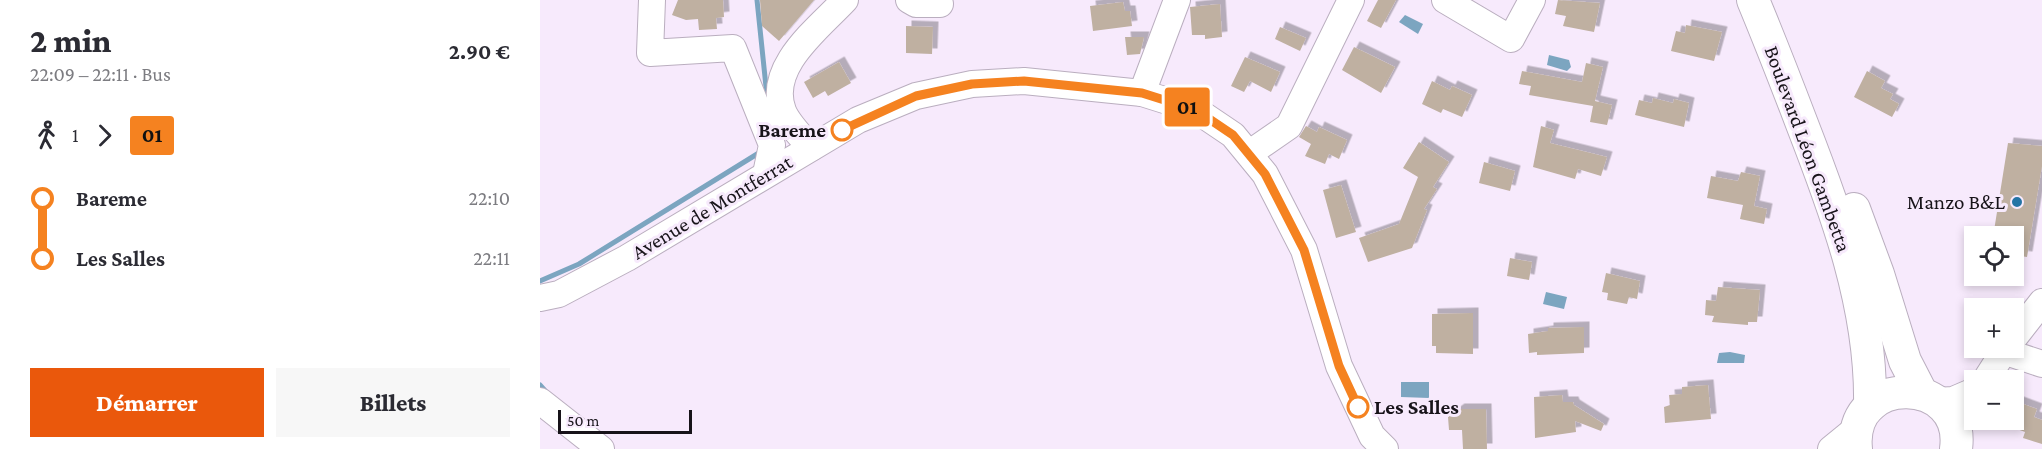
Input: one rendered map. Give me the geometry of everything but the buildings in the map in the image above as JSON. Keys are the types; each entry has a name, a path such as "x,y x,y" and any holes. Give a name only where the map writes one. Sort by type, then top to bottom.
{"main road":[{"name":"Boulevard Léon Gambetta","path":"1753,0 1836,214 1857,289 1871,366 1861,427"},
{"name":"Boulevard Léon Gambetta","path":"1771,0 1878,274 1905,361 1929,397 1945,409 1957,443"},
{"path":"1861,427 1881,397 1894,392 1929,397"}],"street":[{"path":"652,0 650,53 734,48 772,144 766,174"},
{"path":"811,148 783,112 779,90 788,62 845,0"},
{"path":"909,0 916,4 940,4"},
{"path":"1142,93 1177,0"},
{"path":"1250,153 1289,126 1351,0"},
{"path":"1445,0 1511,39 1532,0"},
{"name":"Avenue de Montferrat","path":"540,298 559,294 627,258 858,120 916,96 972,84 1024,81 1142,93 1196,110 1233,135 1265,174 1304,250 1339,366 1374,445"},
{"path":"2024,325 2042,302"},
{"path":"2024,355 2042,364"},
{"path":"1929,397 1953,400 1964,395"},
{"path":"540,401 601,449"},
{"path":"1957,443 1964,425"},
{"path":"1830,449 1861,427"}],"water":[{"path":"1405,15 1423,24 1418,34 1399,22"},
{"path":"1549,55 1569,60 1571,67 1567,71 1547,65"},
{"path":"1546,292 1567,297 1564,309 1543,304"},
{"path":"1730,352 1745,355 1744,363 1717,363 1719,353"},
{"path":"1401,382 1429,382 1429,398 1401,397"}],"waterway":[{"path":"757,0 768,106"},
{"path":"540,281 579,264 762,151"},
{"path":"540,385 548,394"}],"bus line":[{"name":"01","path":"842,130 858,120 916,96 972,84 1024,81 1142,93 1196,110 1233,135 1265,174 1304,250 1339,366 1358,407"}],"place":[{"name":"Bareme","path":"842,130"},
{"name":"Manzo B&L","path":"2017,202"},
{"name":"Les Salles","path":"1358,407"}]}
